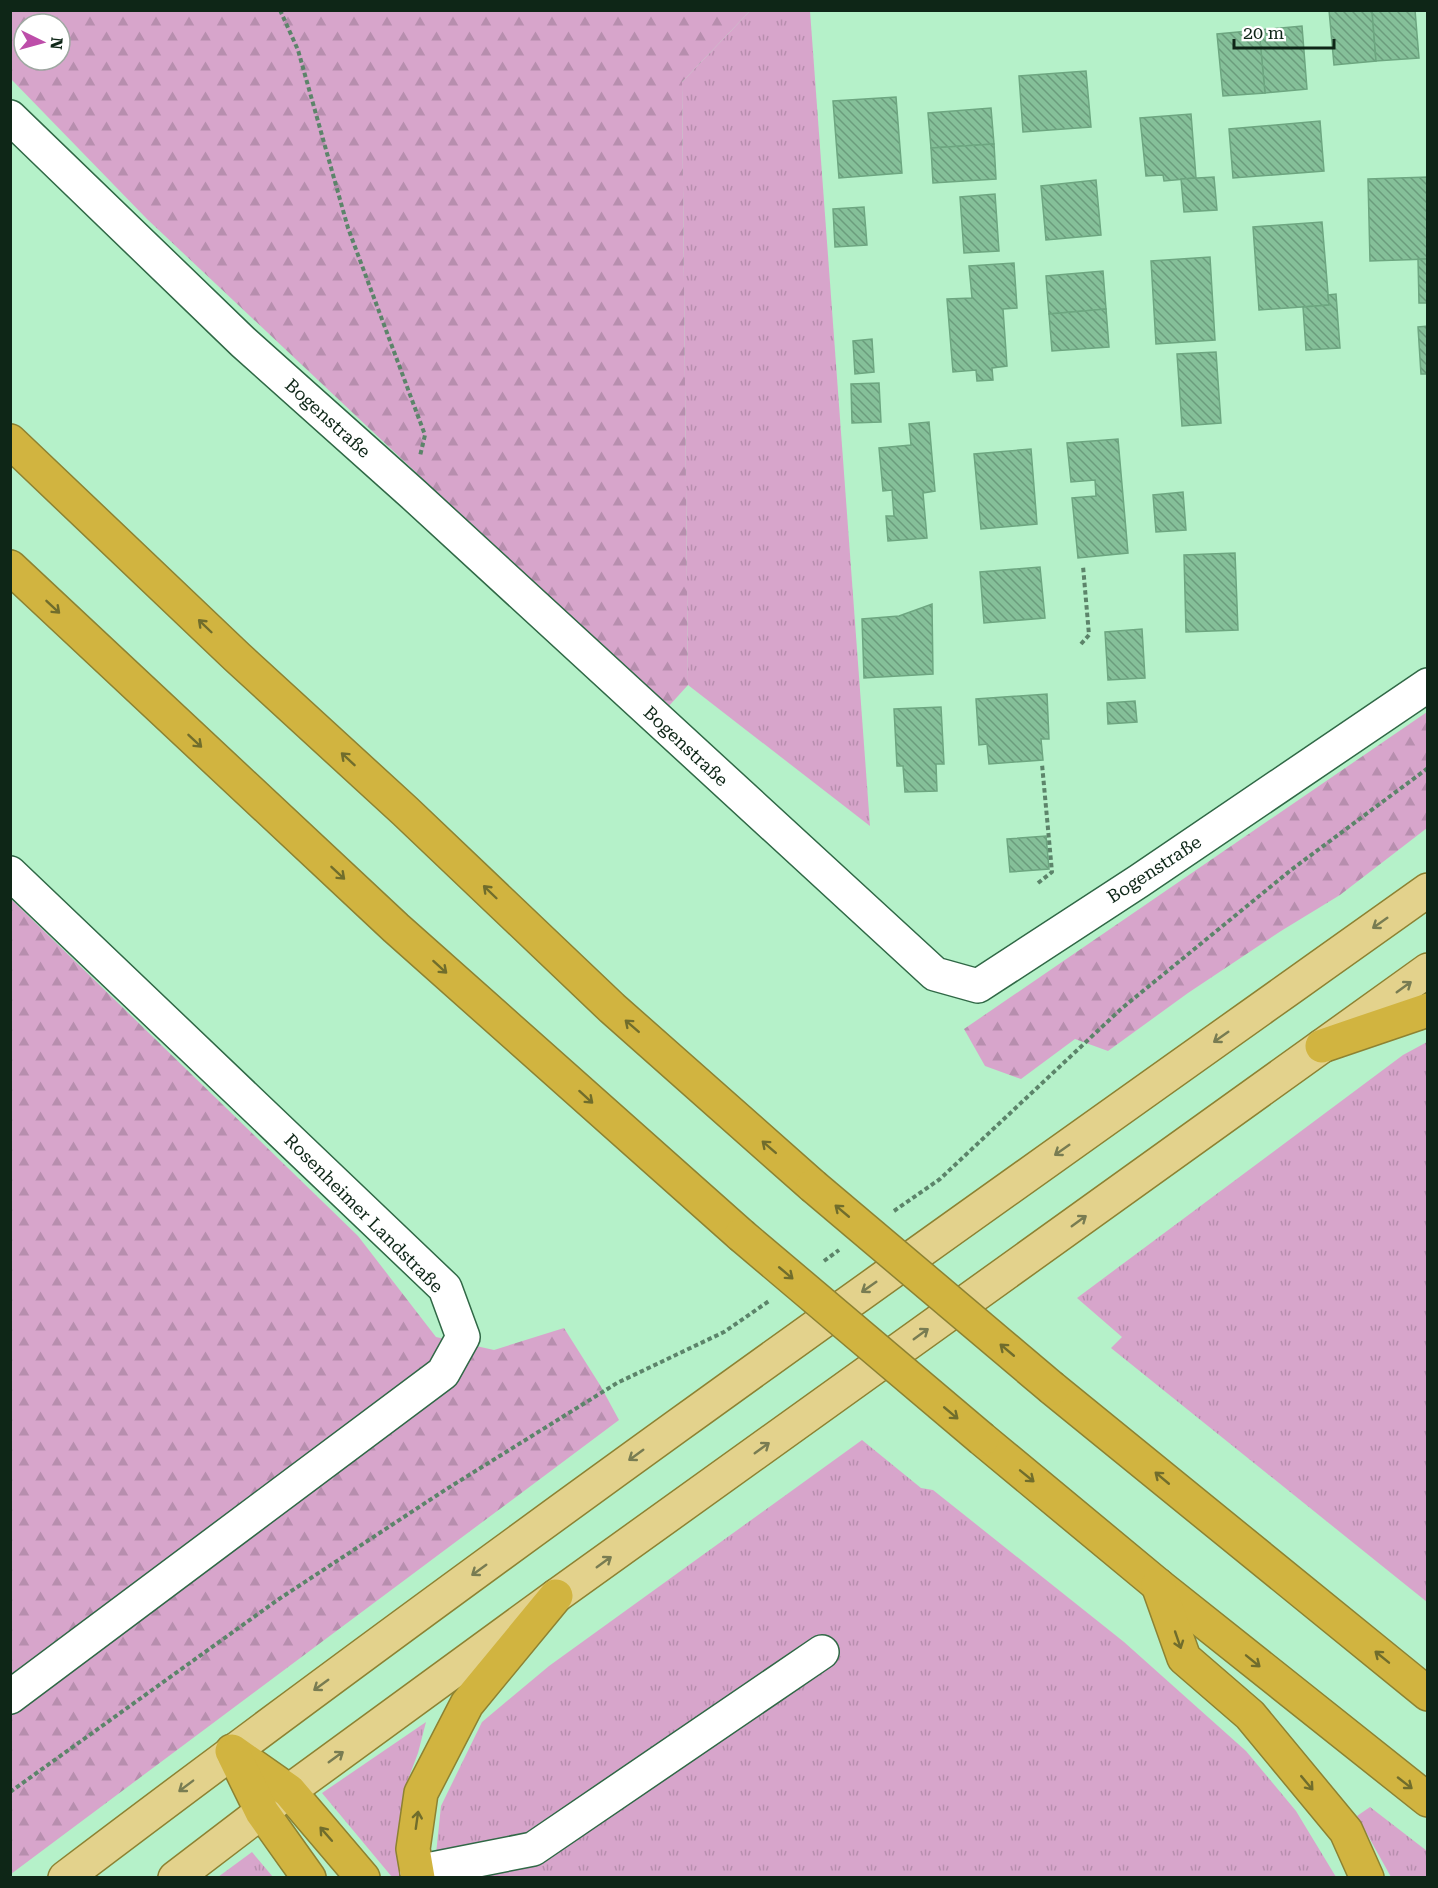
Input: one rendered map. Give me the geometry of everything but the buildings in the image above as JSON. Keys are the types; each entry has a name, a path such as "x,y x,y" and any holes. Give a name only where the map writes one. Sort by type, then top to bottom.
{"highway":[{"path":"10,441 612,1008 813,1186 1052,1388 1428,1694"},
{"path":"10,567 396,928 741,1235 1158,1585 1428,1800"},
{"path":"1322,1046 1428,1010"},
{"path":"1158,1585 1184,1658 1250,1715 1346,1831 1367,1878"},
{"path":"418,1875 413,1849 421,1793 467,1704 556,1596"},
{"path":"232,1751 289,1791 363,1878"},
{"path":"232,1751 262,1812 309,1878"}],"main road":[{"path":"65,1878 232,1751 674,1427 1428,890"},
{"path":"175,1878 289,1791 556,1596 1428,970"}],"street":[{"name":"Bogenstraße","path":"10,117 243,342 413,494 935,974 978,986 1139,881 1428,685"},
{"name":"Rosenheimer Landstraße","path":"10,873 445,1288 463,1337 443,1374 10,1697"},
{"path":"418,1875 533,1849 822,1652"}],"path":[{"path":"280,10 298,50 348,228 425,435 413,494"},
{"path":"1082,644 1089,635 1083,566"},
{"path":"1038,883 1052,872 1042,764"},
{"path":"893,1212 940,1179 1121,1009 1290,870 1428,768"},
{"path":"818,1265 846,1245"},
{"path":"10,1792 279,1599 435,1497 617,1383 724,1332 771,1299"}],"green space":[{"path":"11,11 750,11 682,82 688,685 668,707 147,219 11,79"},
{"path":"750,11 810,11 870,826 688,685 682,82"},
{"path":"1427,712 1427,828 1340,895 1188,993 1108,1051 1075,1039 1021,1079 985,1066 964,1029"},
{"path":"11,899 358,1236 436,1337 494,1350 564,1328 619,1420 11,1874"},
{"path":"1427,1042 1427,1602 1111,1348 1122,1337 1077,1298 1403,1055"},
{"path":"862,1440 921,1488 933,1490 1124,1642 1246,1751 1296,1811 1336,1877 440,1878 436,1854 441,1806 482,1722 549,1666"},
{"path":"426,1722 418,1753 403,1793 400,1877 392,1877 322,1793"},
{"path":"1370,1807 1427,1851 1427,1877 1391,1877 1357,1816"},
{"path":"252,1852 273,1877 218,1877"}]}
